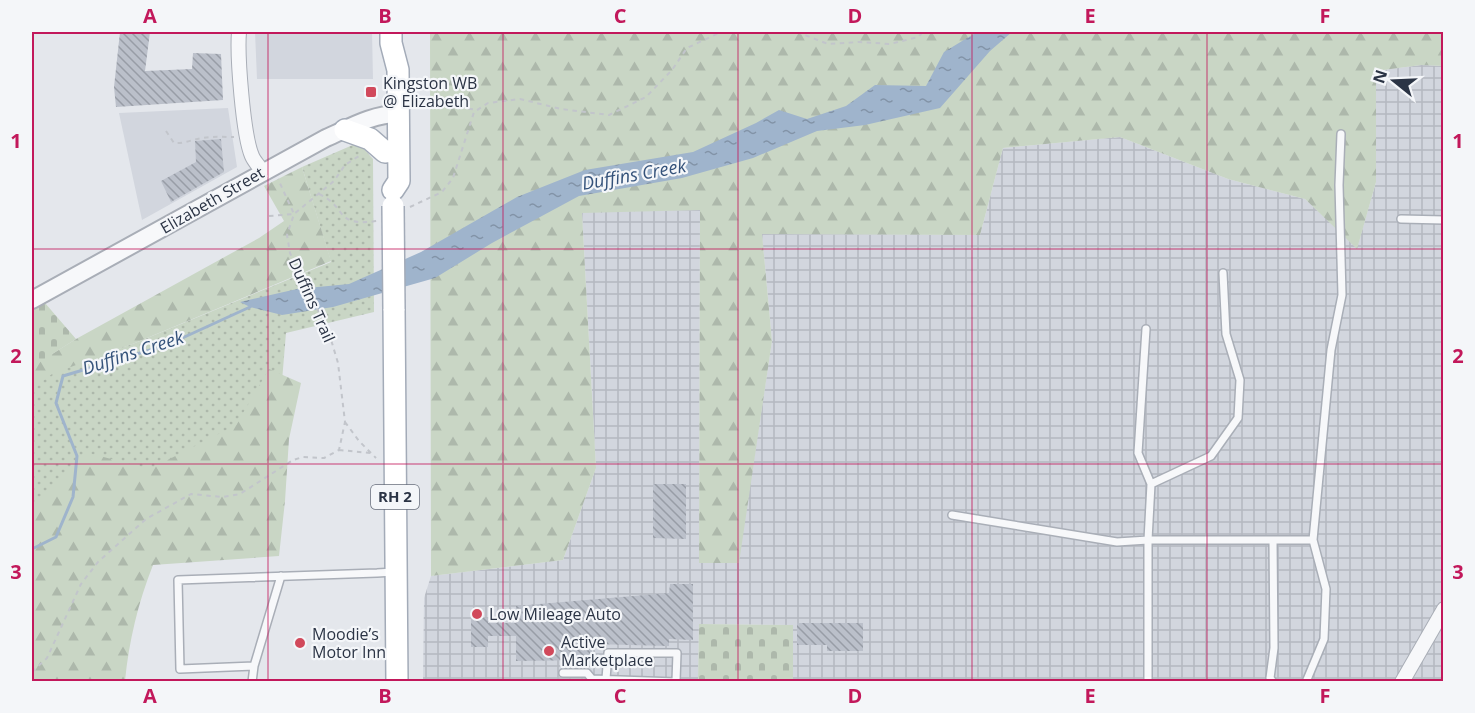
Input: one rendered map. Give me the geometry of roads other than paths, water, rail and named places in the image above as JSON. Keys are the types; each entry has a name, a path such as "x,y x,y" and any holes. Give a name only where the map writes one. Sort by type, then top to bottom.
{"main road":[{"name":"RH 2","path":"391,37 398,70 399,109 399,182 393,189 397,681"},
{"name":"RH 2","path":"393,189 384,181 376,150 399,109"},
{"path":"345,130 370,139 376,150"}],"street":[{"path":"239,32 245,119 249,143 252,157 269,174"},
{"name":"Elizabeth Street","path":"32,300 171,224 269,174 326,138 399,109"},
{"path":"1402,681 1443,609"}],"lane":[{"path":"1306,681 1324,639 1326,589 1313,540 1331,350 1342,295 1339,185 1341,134"},
{"path":"1401,219 1443,220"},
{"path":"1151,484 1211,456 1238,418 1240,380 1226,334 1223,273"},
{"path":"1146,329 1138,453 1151,484 1148,540 1148,681"},
{"path":"952,515 1117,542 1313,540"},
{"path":"1273,540 1274,648 1270,678 1273,681"},
{"path":"254,666 180,669 178,580 396,572"},
{"path":"252,681 254,666 281,576"},
{"path":"562,673 587,673 592,680 676,681 676,653 608,653 606,679"}],"water":[{"name":"Duffins Creek","path":"977,32 1012,32 990,51 940,108 865,125 817,131 753,158 682,178 579,196 492,243 435,278 333,307 282,315 250,307 240,302 297,289 349,284 421,252 517,197 585,170 693,152 779,110 807,119 846,106 875,85 926,86 944,52"}],"waterway":[{"name":"Duffins Creek","path":"32,549 56,537 73,497 77,456 56,403 63,376 167,345 250,307"}],"place":[{"name":"Kingston WB @ Elizabeth","path":"371,92"},
{"name":"Low Mileage Auto","path":"477,614"},
{"name":"Moodie’s Motor Inn","path":"300,643"},
{"name":"Active Marketplace","path":"549,651"}]}
